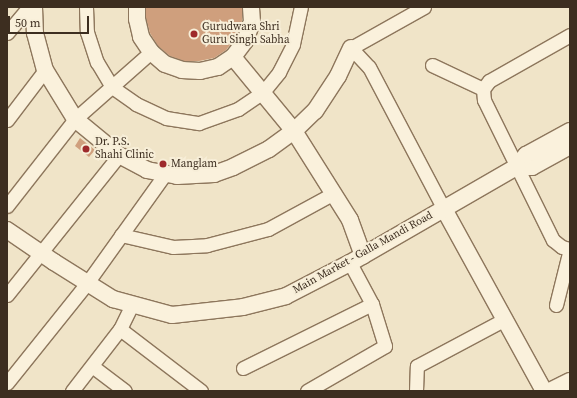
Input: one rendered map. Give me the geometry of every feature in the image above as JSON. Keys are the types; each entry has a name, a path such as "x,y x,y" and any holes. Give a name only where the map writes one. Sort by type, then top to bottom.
{"street":[{"path":"7,33 29,7"},
{"path":"34,7 35,33 45,70 75,119 119,155 147,170 177,176 214,174 233,167 269,148 294,131 315,111 338,76 351,48 424,7"},
{"path":"86,7 87,32 97,62 112,87 136,104 166,118 199,124 238,109 263,92 279,72 293,44 300,7"},
{"path":"137,7 137,19 141,37 151,52 171,66 182,70 200,72 218,67 233,57 245,41 252,22 251,7"},
{"path":"556,306 570,249 562,247 553,240 484,100 483,89 489,81 570,35"},
{"path":"351,48 369,67 444,209 544,391"},
{"path":"7,206 75,119 151,52"},
{"path":"233,57 294,131 350,220 357,260 385,346 307,391"},
{"path":"432,65 483,89"},
{"path":"7,120 45,70"},
{"name":"Main Market - Galla Mandi Road","path":"7,230 40,253 113,299 172,315 243,307 286,296 357,260 516,167 526,155 570,131"},
{"name":"Main Market - Galla Mandi Road","path":"516,167 532,166 570,146"},
{"path":"7,295 119,155"},
{"path":"7,383 87,282 165,174"},
{"path":"121,235 173,247 207,245 268,229 334,193"},
{"path":"72,391 120,329 132,304"},
{"path":"243,368 372,304"},
{"path":"416,391 417,366 505,319"},
{"path":"120,329 201,391"},
{"path":"92,366 125,391"},
{"path":"550,391 570,381"}],"building":[{"name":"Gurudwara Shri Guru Singh Sabha","path":"146,7 242,7 242,21 237,36 226,50 214,58 199,61 184,61 170,56 158,46 150,33 146,18"},
{"path":"80,138 95,150 89,157 75,146"}],"place":[{"name":"Gurudwara Shri Guru Singh Sabha","path":"194,34"},
{"name":"Dr. P.S. Shahi Clinic","path":"86,149"},
{"name":"Manglam","path":"163,164"}]}
